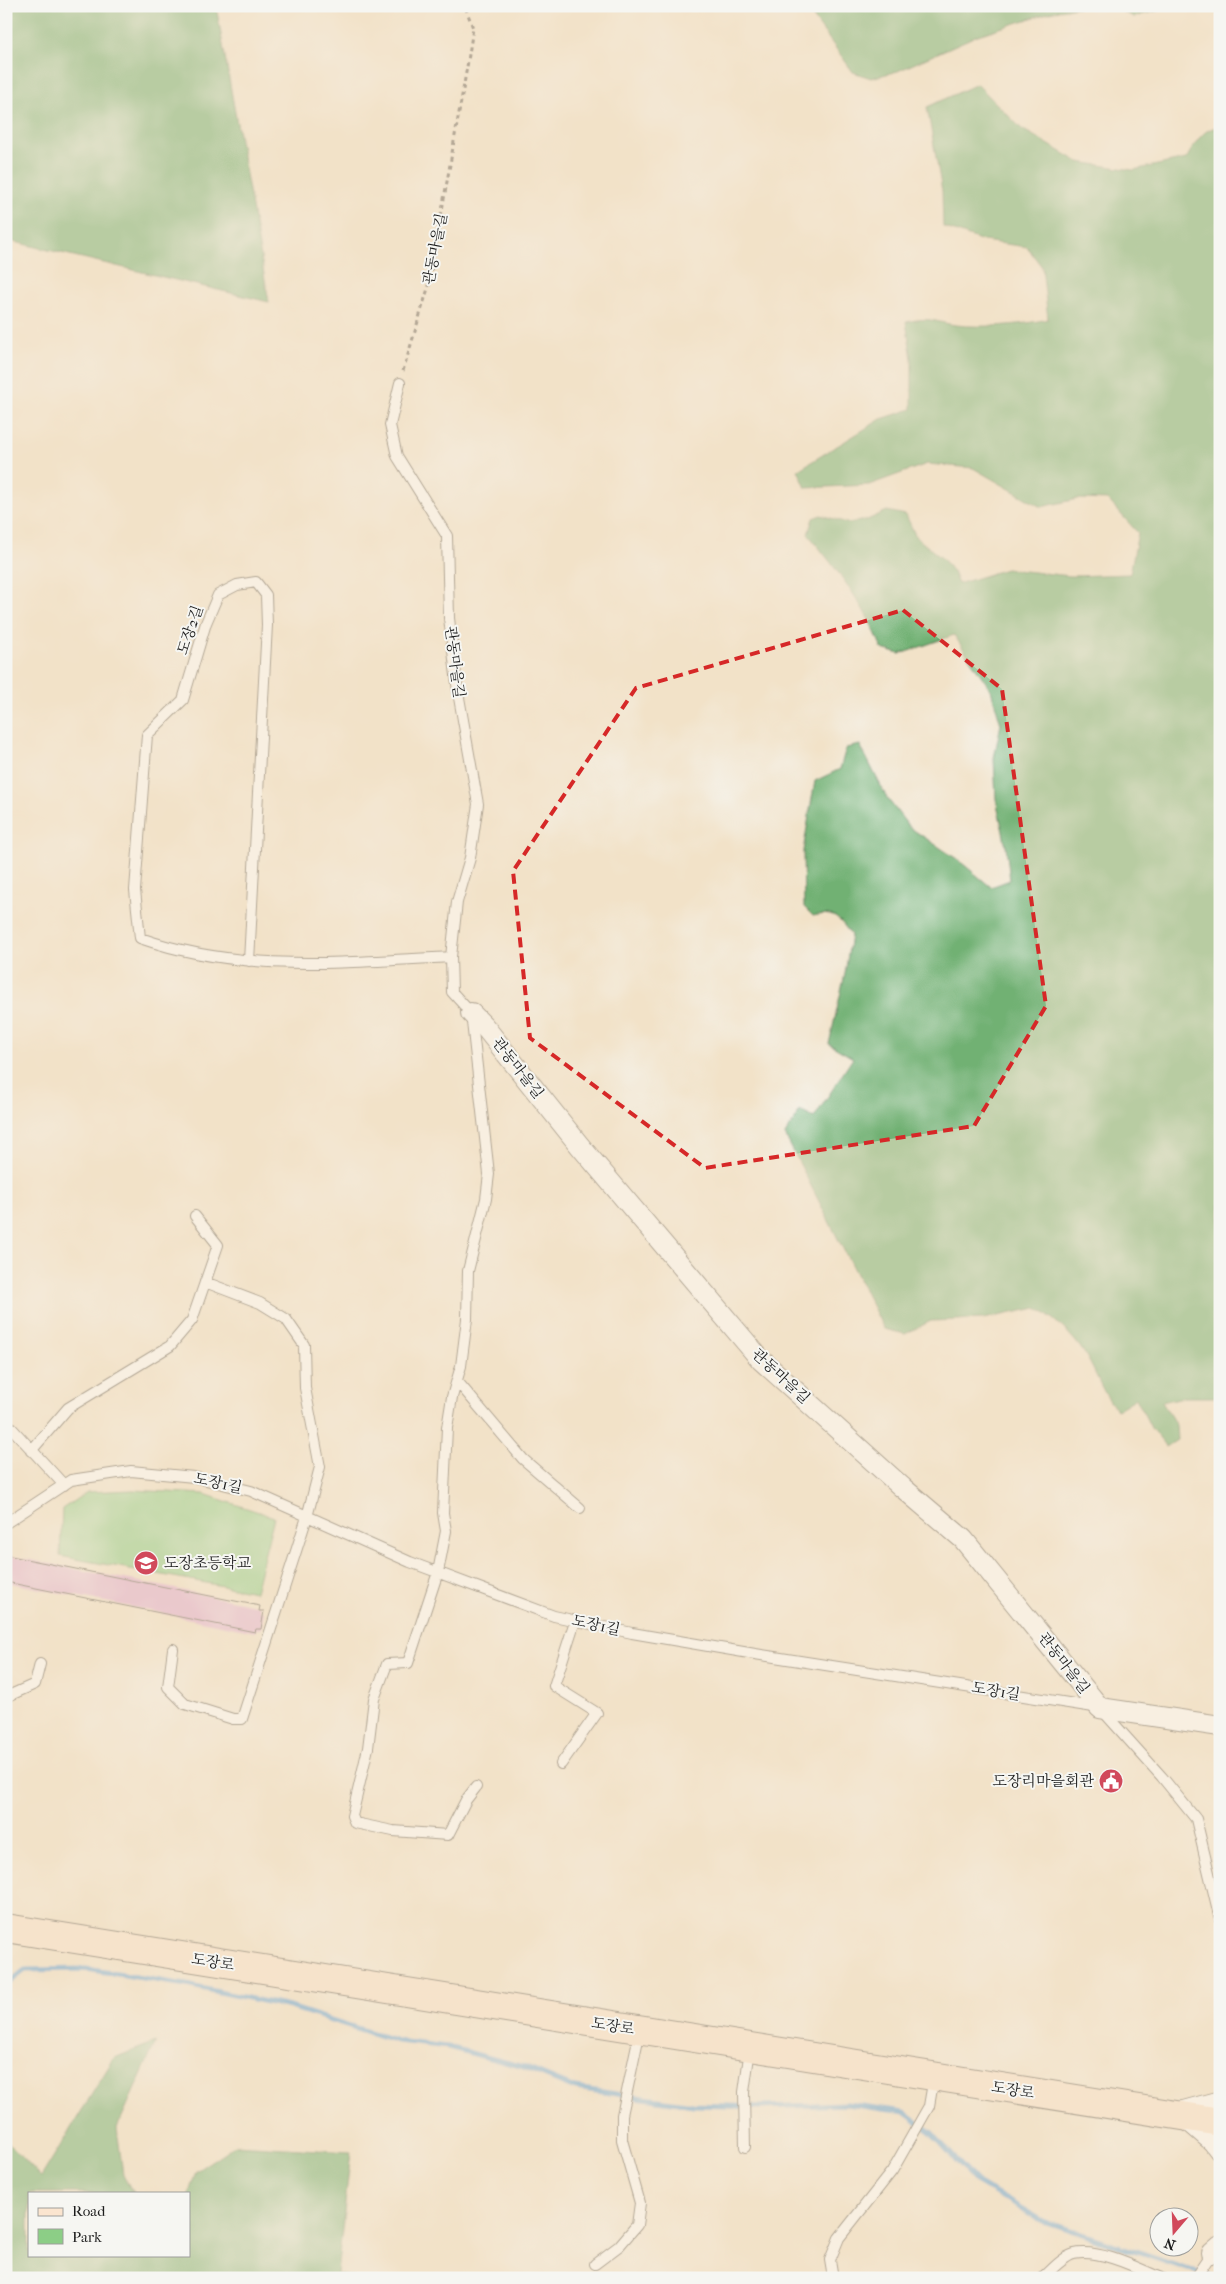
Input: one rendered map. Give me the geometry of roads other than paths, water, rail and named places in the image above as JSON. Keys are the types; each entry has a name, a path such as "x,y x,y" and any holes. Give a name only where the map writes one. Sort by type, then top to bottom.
{"street":[{"name":"관동마을길","path":"471,1013 484,1026 592,1161 761,1360 903,1488 963,1539 1100,1708"},
{"name":"도장1길","path":"1100,1708 1220,1726"},
{"name":"도장로","path":"6,1928 1220,2122"},
{"path":"1178,2116 1220,2101"},
{"path":"1178,2116 1213,2142 1220,2151"}],"lane":[{"name":"관동마을길","path":"400,383 390,425 397,456 447,536 449,618 458,692 478,804 470,858 457,902 451,956 452,992 471,1013"},
{"name":"도장2길","path":"249,961 267,625 266,595 256,582 237,585 218,595 206,623 183,700 147,735 135,890 140,938 172,949 249,961 301,965 451,956"},
{"path":"471,1013 489,1174 486,1199 468,1271 467,1318 462,1366 452,1397 447,1428 443,1513 446,1531 438,1572 408,1663 387,1664 374,1698 368,1748 352,1816 355,1823 393,1831 448,1835 466,1800 476,1787"},
{"path":"31,1451 68,1408 170,1346 192,1320 218,1245 196,1216"},
{"path":"172,1649 168,1687 185,1704 233,1719 242,1719 307,1517 320,1467 305,1388 304,1345 286,1319 260,1303 205,1282"},
{"path":"456,1381 523,1460 580,1508"},
{"path":"6,1422 64,1485"},
{"name":"도장1길","path":"6,1523 71,1480 131,1472 194,1477 251,1490 307,1517 438,1572 554,1616 755,1654 1100,1708"},
{"path":"561,1764 597,1713 554,1686 575,1621"},
{"path":"6,1697 35,1684 40,1664"},
{"name":"관동마을길","path":"1100,1708 1162,1777 1196,1819 1220,1919"},
{"path":"595,2264 619,2246 636,2225 640,2203 622,2140 622,2115 640,2030"},
{"path":"745,2147 744,2092 750,2048"},
{"path":"833,2278 830,2260 839,2238 892,2171 908,2139 929,2106 934,2077"},
{"path":"1043,2278 1072,2254 1089,2253 1130,2265 1161,2278"},
{"path":"1195,2278 1212,2255"}],"waterway":[{"path":"6,1985 25,1970 86,1969 186,1985 290,2007 397,2041 448,2047 524,2067 575,2088 693,2105 762,2107 847,2104 904,2112 932,2133 976,2182 1043,2221 1211,2277 1219,2278"}],"place":[{"name":"도장초등학교","path":"146,1563"},
{"name":"도장리마을회관","path":"1111,1781"}]}
